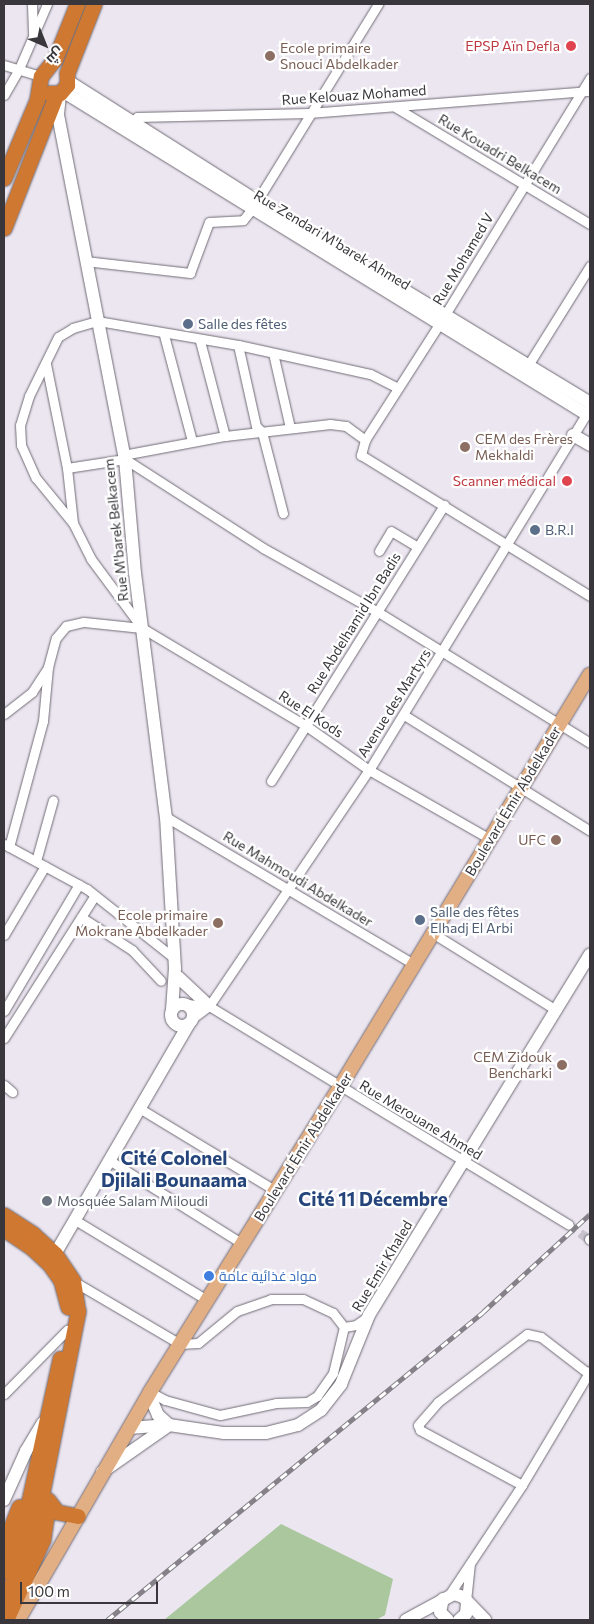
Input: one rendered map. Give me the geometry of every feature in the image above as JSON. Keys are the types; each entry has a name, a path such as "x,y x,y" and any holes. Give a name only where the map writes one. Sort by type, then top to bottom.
{"highway":[{"path":"4,178 44,76 76,4"},
{"path":"4,228 63,86 82,32 96,4"},
{"path":"44,76 61,68 63,86"},
{"path":"44,76 49,93 63,86"},
{"path":"4,1215 33,1234 55,1254 72,1281 77,1298 78,1326 29,1546 4,1598"},
{"path":"4,1229 32,1248 61,1281 68,1307 67,1330 23,1524 4,1571"},
{"path":"4,1545 38,1454"},
{"path":"6,1620 43,1539 48,1500 46,1471"},
{"path":"48,1500 57,1512 78,1516"}],"main road":[{"name":"Boulevard Emir Abdelkader","path":"18,1620 102,1472 434,934 590,675"}],"street":[{"path":"32,4 33,37"},
{"path":"4,94 18,71 47,4"},
{"path":"85,261 190,273 209,222 244,220 255,205 309,113 378,4"},
{"path":"4,65 18,71 44,76"},
{"name":"Rue Mohamed V","path":"444,505 361,455 365,440 586,91 590,78"},
{"path":"63,86 442,320 589,408"},
{"name":"Rue M'barek Belkacem","path":"63,86 58,115 124,457 142,628 166,817 175,968 172,1016 162,1071"},
{"name":"Rue Kelouaz Mohamed","path":"131,127 137,117 309,113 586,91"},
{"name":"Rue Kouadri Belkacem","path":"395,107 590,224"},
{"path":"524,370 590,266"},
{"path":"142,628 91,559 73,523 36,478 21,445 20,425 29,396 58,337 73,328 97,321 164,335 238,346 370,374 398,388"},
{"path":"164,335 192,441"},
{"path":"200,341 224,436"},
{"path":"238,346 256,426 262,432 283,513"},
{"path":"273,353 290,428"},
{"path":"46,364 67,468 73,523"},
{"name":"Avenue des Martyrs","path":"191,1021 209,1006 369,770 507,546 589,408"},
{"path":"67,468 192,441 290,428 346,426 365,440"},
{"path":"574,435 590,445"},
{"path":"124,457 263,548 378,612 590,743"},
{"path":"444,505 590,596"},
{"name":"Rue Abdelhamid Ibn Badis","path":"270,781 444,505"},
{"path":"379,551 391,531 418,547"},
{"path":"142,628 102,622 66,626 56,638 48,667 43,721 7,845 79,884 95,895 175,968 209,1006"},
{"name":"Rue El Kods","path":"142,628 305,725 369,770 490,839"},
{"path":"4,714 32,692 48,667"},
{"path":"404,715 590,831"},
{"path":"36,861 53,800"},
{"name":"Rue Mahmoudi Abdelkader","path":"166,817 415,965"},
{"path":"4,935 45,866"},
{"path":"4,1011 79,884"},
{"path":"4,1038 95,895"},
{"path":"81,917 132,950 161,981"},
{"path":"434,934 556,1010"},
{"name":"Rue Emir Khaled","path":"129,1428 169,1425 224,1433 266,1433 310,1419 332,1399 341,1384 369,1315 590,954"},
{"name":"Rue M'barek Belkacem","path":"175,968 184,1004 192,1009 191,1021"},
{"path":"191,1021 181,1026 172,1016 184,1004 209,1006"},
{"name":"Rue Merouane Ahmed","path":"209,1006 569,1224"},
{"path":"55,1254 191,1021"},
{"path":"4,1086 12,1092"},
{"path":"139,1108 276,1190"},
{"path":"109,1160 243,1244"},
{"path":"75,1220 207,1300"},
{"path":"72,1281 180,1344 198,1343 237,1311 271,1299 292,1297 311,1302 333,1312 344,1327 333,1374 317,1396 307,1402 276,1403 220,1415 165,1400 150,1393"},
{"path":"344,1327 356,1325 369,1315"},
{"path":"4,1394 67,1330"},
{"path":"448,1620 440,1612 446,1597 522,1485 589,1373 540,1337 527,1334 438,1402 418,1425 420,1430 522,1485"},
{"path":"102,1472 169,1425 154,1409 150,1393"},
{"path":"4,1500 26,1451 46,1419"},
{"path":"459,1620 466,1614 470,1563"},
{"path":"406,1620 446,1597 458,1595 485,1620"}],"green space":[{"path":"281,1524 393,1579 385,1615 376,1620 164,1620"}],"tunnel":[{"path":"569,1225 589,1239"}],"railway":[{"path":"107,1620 483,1312 590,1214"}],"place":[{"name":"EPSP Aïn Defla","path":"571,46"},
{"name":"Ecole primaire Snouci Abdelkader","path":"270,56"},
{"name":"Salle des fêtes","path":"188,324"},
{"name":"CEM des Frères Mekhaldi","path":"465,447"},
{"name":"Scanner médical","path":"567,481"},
{"name":"B.R.I","path":"535,530"},
{"name":"UFC","path":"556,840"},
{"name":"Salle des fêtes Elhadj El Arbi","path":"420,920"},
{"name":"Ecole primaire Mokrane Abdelkader","path":"218,923"},
{"name":"CEM Zidouk Bencharki","path":"562,1065"},
{"name":"Mosquée Salam Miloudi","path":"47,1201"},
{"name":"مواد غذائية عامة","path":"209,1276"}],"district":[{"name":"Cité Colonel Djilali Bounaama","path":"174,1169"},
{"name":"Cité 11 Décembre","path":"373,1199"}]}
